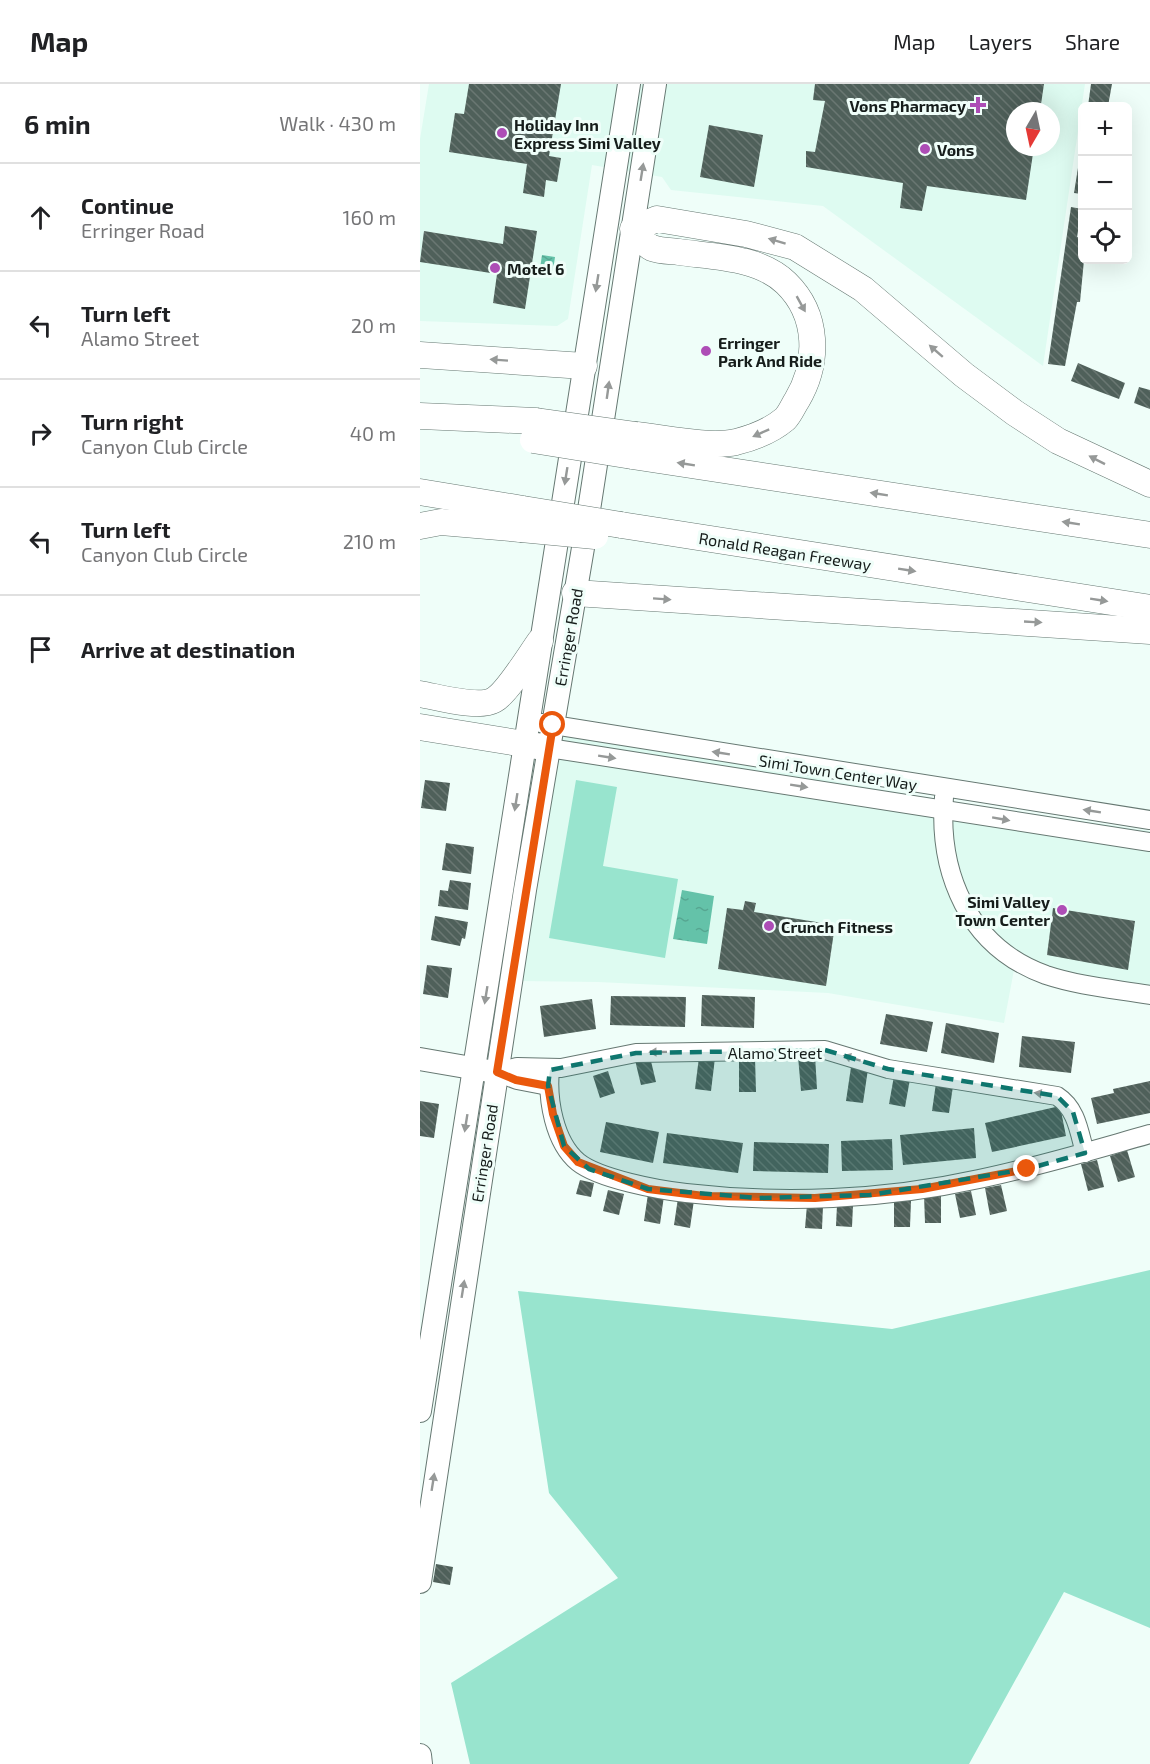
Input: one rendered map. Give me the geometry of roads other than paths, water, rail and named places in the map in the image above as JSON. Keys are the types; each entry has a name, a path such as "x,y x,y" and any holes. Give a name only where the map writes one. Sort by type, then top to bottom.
{"highway":[{"path":"634,445 735,442 773,427 786,418 801,393 811,371 814,350 812,329 802,304 787,284 772,272 748,262 651,248 633,230 657,219 746,234 795,247 863,289 964,375 1015,413 1058,441 1150,484"},
{"path":"420,355 584,366"},
{"path":"420,418 535,430 634,445 1150,536"},
{"path":"420,492 522,519"},
{"path":"420,526 441,522 522,519"},
{"name":"Ronald Reagan Freeway","path":"522,519 764,548 1150,608"},
{"path":"575,593 1150,631"},
{"path":"420,694 476,703 492,701 508,686 540,641"},
{"path":"420,727 538,734"}],"main road":[{"name":"Erringer Road","path":"538,734 540,641 629,84"},
{"name":"Erringer Road","path":"420,1582 448,1385 486,1071 538,734 575,593 655,84"},
{"name":"Alamo Street","path":"420,1059 486,1071"},
{"name":"Erringer Road","path":"420,1411 422,1382 486,1071"},
{"path":"420,1755 421,1764"}],"street":[{"name":"Simi Town Center Way","path":"538,734 945,789 1150,820"},
{"name":"Simi Town Center Way","path":"538,734 943,808 1150,842"},
{"path":"945,789 943,808 947,864 953,885 977,926 992,941 1019,961 1044,974 1071,982 1150,995"},
{"name":"Alamo Street","path":"486,1071 517,1067 549,1078 636,1053 825,1050 888,1069 1057,1096 1067,1103 1073,1112 1085,1153"},
{"path":"549,1078 553,1114 564,1146 578,1162 648,1189 759,1198 870,1195 976,1180 1150,1134"},
{"path":"422,1382 448,1385"}],"water":[{"path":"542,255 555,257 552,277 539,275"},
{"path":"682,890 714,896 707,944 673,939"}],"place":[{"name":"Vons Pharmacy","path":"978,105"},
{"name":"Holiday Inn Express Simi Valley","path":"502,133"},
{"name":"Vons","path":"925,149"},
{"name":"Motel 6","path":"495,268"},
{"name":"Erringer Park And Ride","path":"706,351"},
{"name":"Simi Valley Town Center","path":"1062,910"},
{"name":"Crunch Fitness","path":"769,926"}]}
